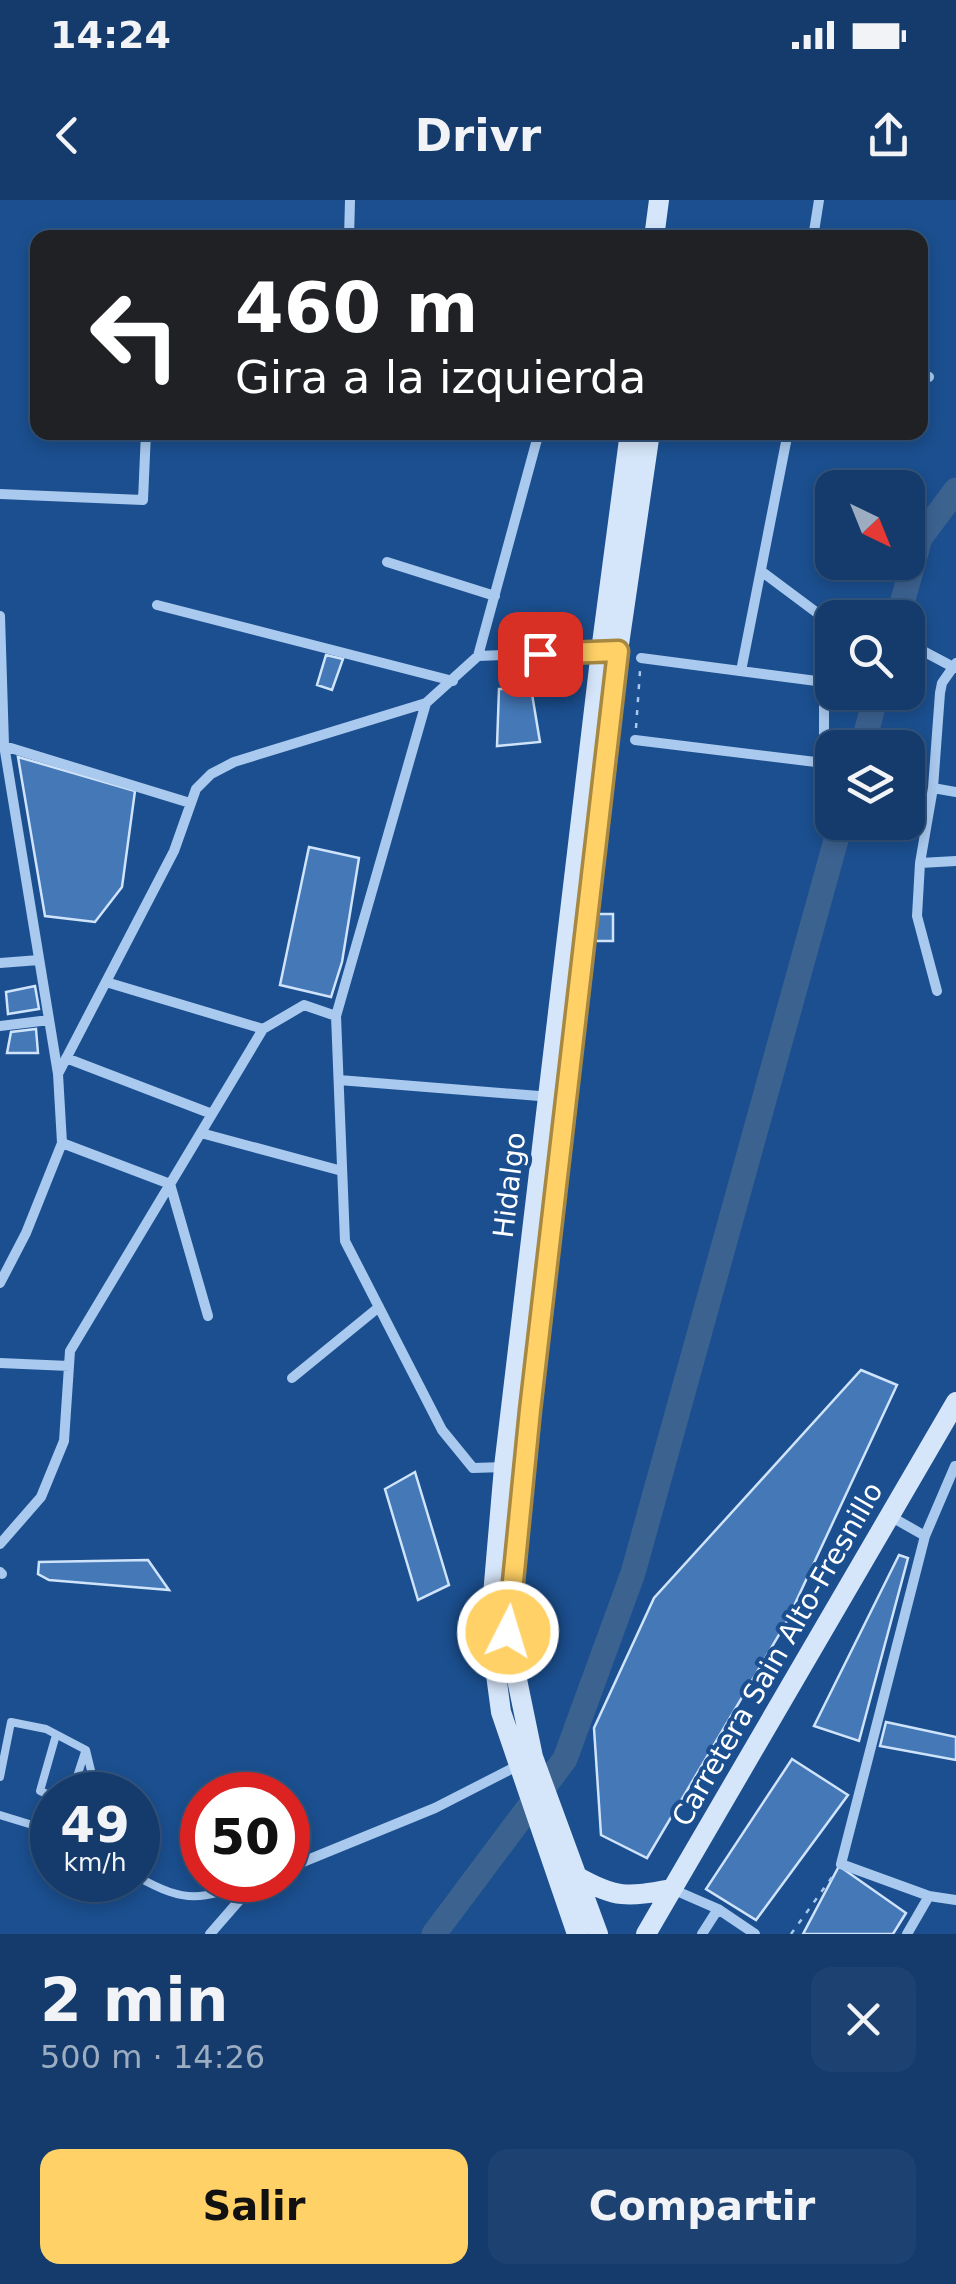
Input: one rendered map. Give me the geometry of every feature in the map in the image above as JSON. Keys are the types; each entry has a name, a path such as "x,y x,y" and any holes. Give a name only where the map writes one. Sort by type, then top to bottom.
{"main road":[{"path":"656,230 658,200"},
{"name":"Hidalgo","path":"577,1934 527,1767 508,1632 513,1468 610,651 629,440"},
{"name":"Hidalgo","path":"610,651 649,440"},
{"name":"Carretera Sain Alto-Fresnillo","path":"892,1517 956,1402"},
{"path":"646,1934 956,1414"},
{"name":"Hidalgo","path":"544,1817 576,1876 598,1934"},
{"path":"576,1876 605,1892 633,1896 675,1891"},
{"path":"654,1934 675,1891"}],"street":[{"path":"349,230 350,200"},
{"path":"814,230 818,200"},
{"path":"0,494 142,500 146,440"},
{"path":"58,1074 174,851 196,789 210,774 234,762 426,703 478,656 538,440"},
{"path":"741,671 786,440"},
{"path":"388,562 494,596"},
{"path":"761,571 815,611"},
{"path":"157,606 452,681"},
{"path":"0,616 2,745 58,1074 62,1143 26,1234 0,1282"},
{"path":"478,656 610,651"},
{"path":"925,652 955,666 942,683 940,693 917,916 937,991"},
{"path":"640,658 815,681"},
{"path":"426,703 336,1016 345,1241 442,1430 473,1468 513,1468"},
{"path":"635,740 824,762 824,710"},
{"path":"2,745 190,803"},
{"path":"933,788 956,792"},
{"path":"920,863 956,861"},
{"path":"0,963 39,960"},
{"path":"106,982 263,1029"},
{"path":"0,1544 41,1497 64,1441 70,1351 263,1029 304,1005 336,1016"},
{"path":"0,1026 49,1020"},
{"path":"66,1058 212,1114"},
{"path":"338,1080 557,1098"},
{"path":"200,1133 342,1171"},
{"path":"62,1143 170,1184"},
{"path":"170,1184 208,1316"},
{"path":"292,1378 379,1307"},
{"path":"0,1364 69,1366"},
{"path":"956,1466 925,1536 841,1864 929,1896 956,1900"},
{"path":"892,1517 925,1536"},
{"path":"310,1859 527,1767"},
{"path":"675,1891 718,1909 755,1934"},
{"path":"908,1934 929,1896"},
{"path":"210,1934 237,1902"},
{"path":"702,1934 718,1909"}],"lane":[{"path":"0,1777 11,1722 56,1734 86,1750 92,1772"},
{"path":"45,1772 56,1734"},
{"path":"79,1772 86,1750"},
{"path":"0,1815 30,1824"}],"path":[{"path":"635,740 640,658"},
{"path":"791,1934 841,1864"}],"building":[{"path":"326,655 343,659 332,690 317,685"},
{"path":"531,688 540,742 497,746 499,689"},
{"path":"18,757 135,791 122,887 95,922 45,916"},
{"path":"309,847 359,858 342,962 331,997 280,985"},
{"path":"596,914 613,914 613,941 594,941"},
{"path":"35,986 39,1009 8,1014 6,992"},
{"path":"36,1029 38,1053 7,1053 11,1032"},
{"path":"861,1370 897,1385 786,1623 647,1858 601,1835 594,1728 654,1598"},
{"path":"415,1472 449,1585 418,1600 385,1489"},
{"path":"899,1555 908,1558 859,1741 814,1726"},
{"path":"148,1560 169,1590 49,1580 38,1574 39,1562"},
{"path":"886,1722 956,1737 956,1760 880,1746"},
{"path":"792,1759 848,1795 756,1920 706,1889"},
{"path":"839,1866 906,1913 893,1934 803,1934"}],"waterway":[{"path":"903,600 920,538 956,490"},
{"path":"867,730 872,710"},
{"path":"434,1934 565,1759 633,1573 836,840"}],"route":[{"path":"508,1632 618,651 540,654"}]}
